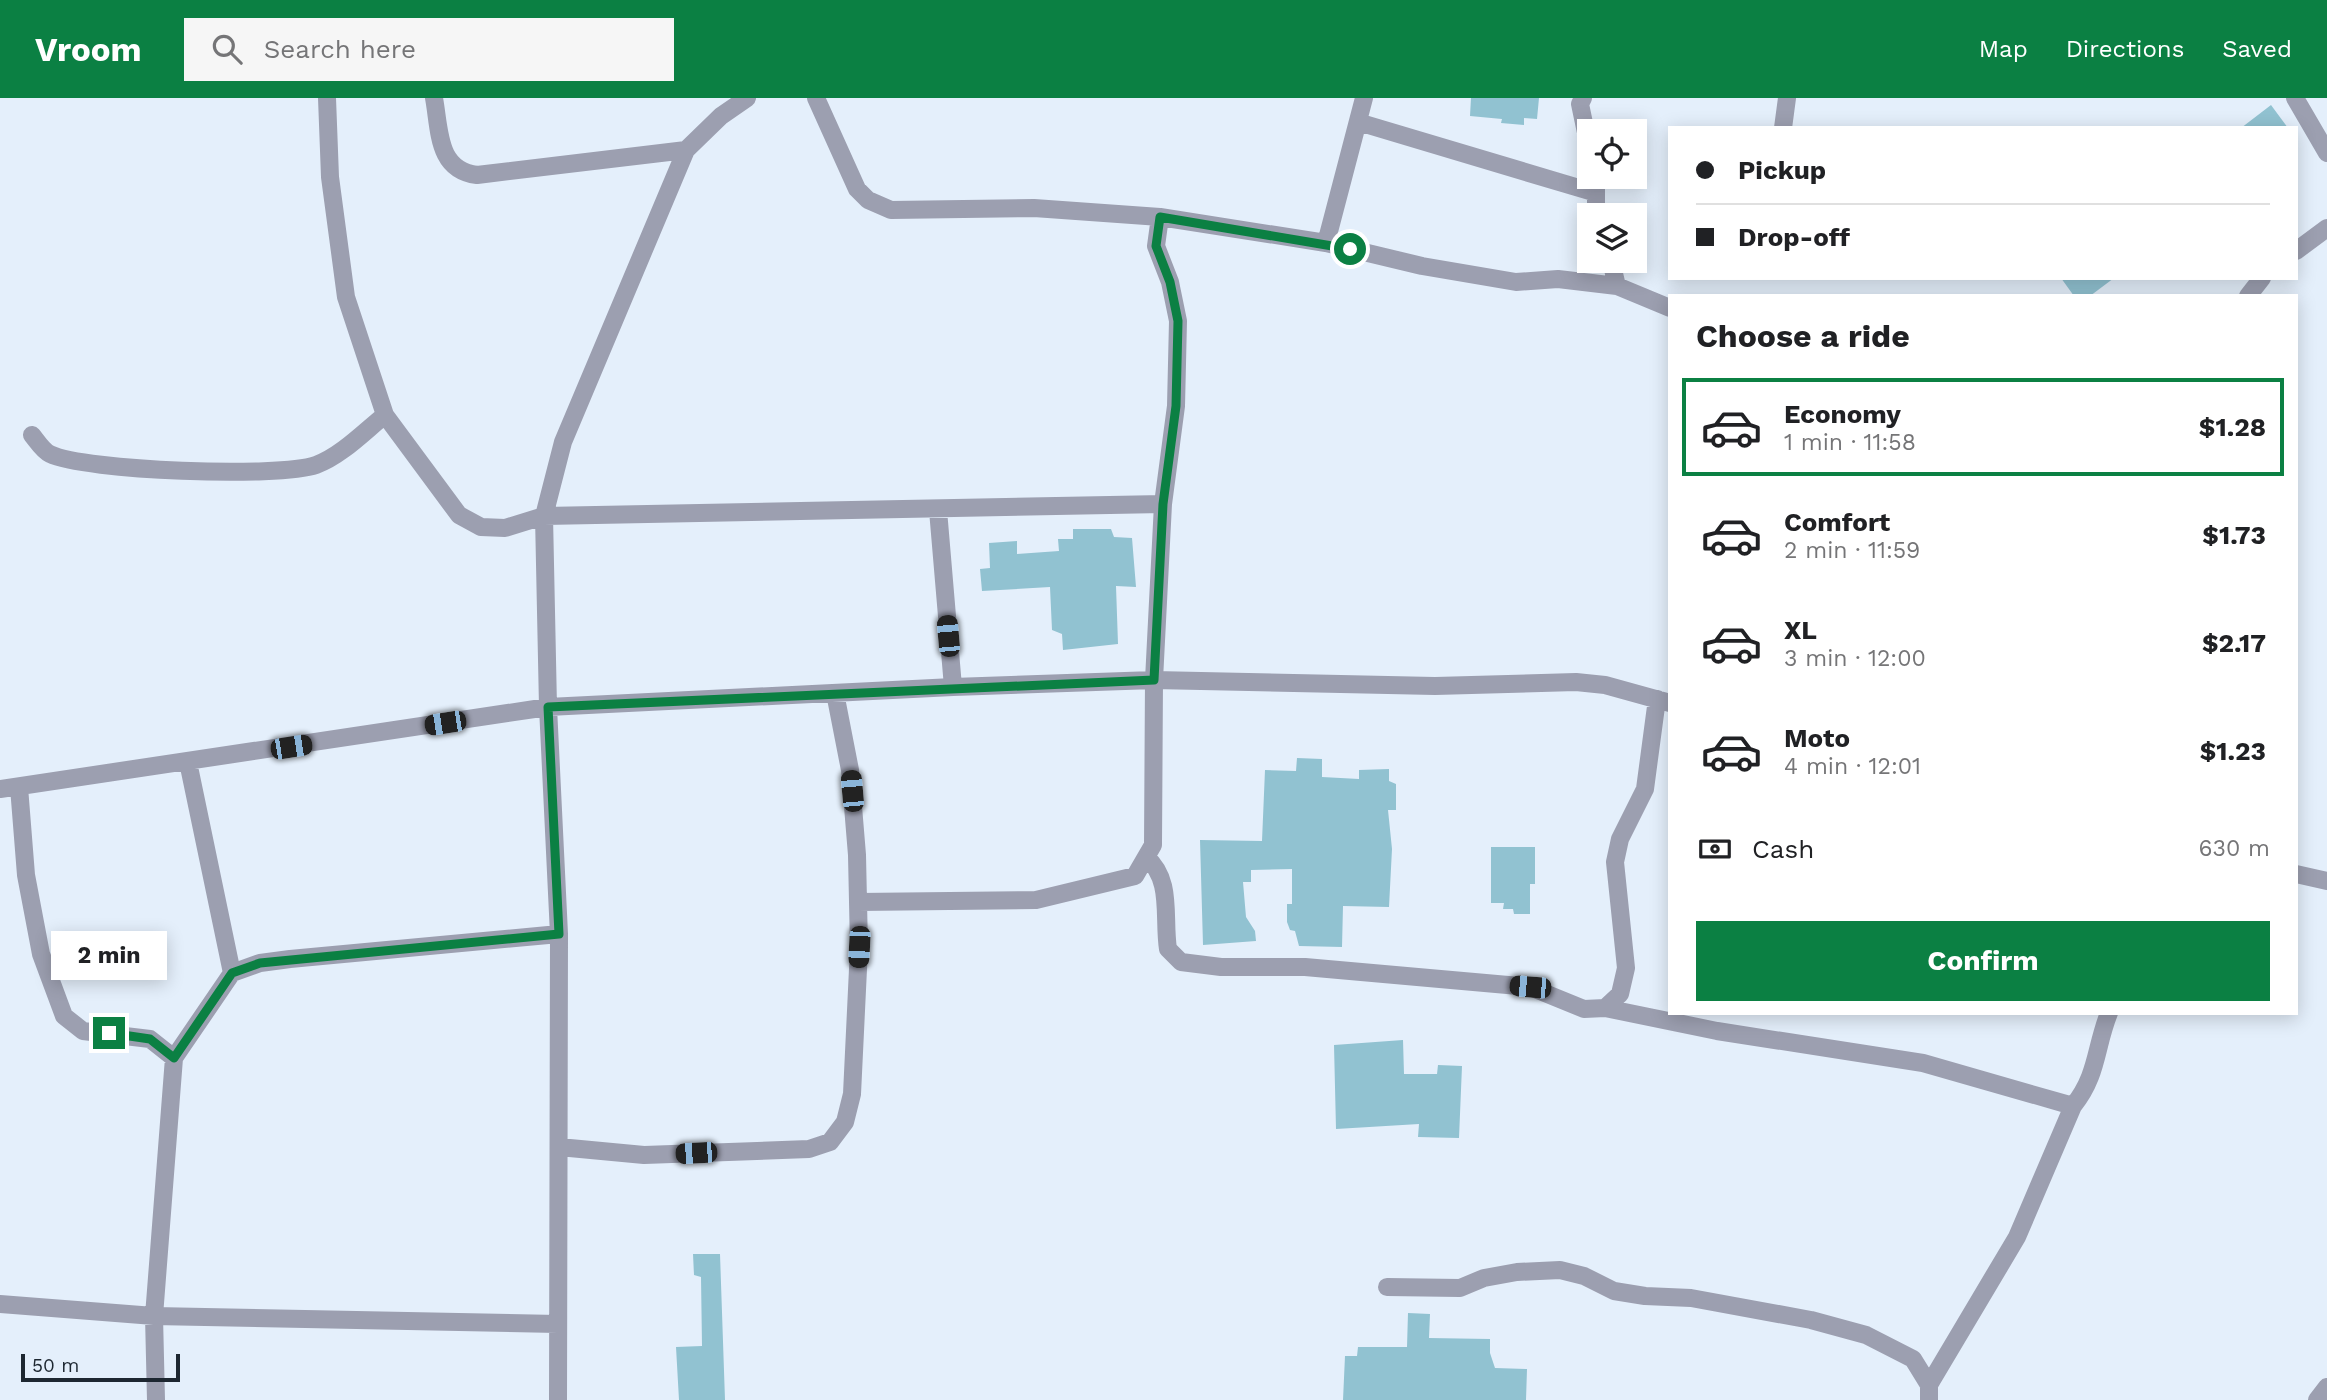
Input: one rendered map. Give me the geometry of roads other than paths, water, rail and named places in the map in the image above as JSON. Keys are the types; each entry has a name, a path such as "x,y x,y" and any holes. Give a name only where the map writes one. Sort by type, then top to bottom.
{"street":[{"path":"327,98 330,177 346,297 385,415 459,515 481,527 505,528 544,516 1163,504"},
{"path":"434,98 446,159 462,173 477,174 686,150"},
{"path":"558,1400 559,934 548,707 544,516 563,442 686,150 721,116 747,98"},
{"path":"816,98 857,189 868,200 891,210 1034,208 1160,217 1326,243 1422,266 1516,282 1558,279 1617,286 1668,307"},
{"path":"1326,243 1364,98"},
{"path":"1583,98 1580,104 1583,119"},
{"path":"1783,126 1787,98"},
{"path":"2295,98 2327,153"},
{"path":"1357,122 1577,180"},
{"path":"858,902 1036,900 1135,876 1153,845 1154,680 1163,504 1176,406 1178,321 1170,282 1156,246 1160,217"},
{"path":"2298,250 2327,228"},
{"path":"1614,273 1617,286"},
{"path":"2250,294 2260,280"},
{"path":"32,435 47,453 70,461 190,471 284,471 317,465 385,415"},
{"path":"937,510 953,687"},
{"path":"0,789 548,707 1154,680 1434,686 1576,682 1605,685 1663,701 1645,789 1620,839 1615,862 1626,968 1620,994 1605,1008"},
{"path":"559,1147 644,1156 809,1149 830,1142 845,1122 852,1094 858,902 850,770 835,693"},
{"path":"188,762 232,973"},
{"path":"19,787 29,888 41,954 64,1016 83,1031 150,1039 174,1058"},
{"path":"1146,856 1159,869 1164,882 1168,949 1181,962 1221,967 1306,967 1530,987 1584,1009 1605,1008 1717,1031 1923,1063 2073,1105"},
{"path":"2298,874 2327,881"},
{"path":"156,1400 154,1316 174,1058 232,973 260,963 290,959 559,934"},
{"path":"1929,1392 2017,1237 2073,1105 2086,1090 2098,1060 2109,1015"},
{"path":"1387,1287 1460,1287 1506,1274 1560,1270 1584,1276 1614,1291 1645,1296 1691,1298 1811,1320 1866,1335 1913,1359 1929,1392"},
{"path":"0,1304 154,1316 558,1324"},
{"path":"2317,1400 2327,1387"}]}
